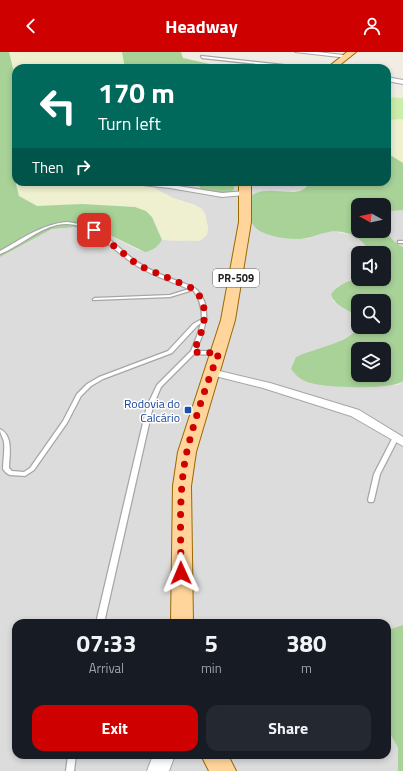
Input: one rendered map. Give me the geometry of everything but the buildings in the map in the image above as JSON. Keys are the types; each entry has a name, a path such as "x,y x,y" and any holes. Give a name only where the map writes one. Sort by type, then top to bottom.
{"main road":[{"path":"336,64 350,54"},
{"name":"PR-509","path":"182,619 182,486 187,452 228,320 245,222 245,187"},
{"path":"216,759 223,771"}],"street":[{"path":"298,52 350,54"},
{"path":"391,80 403,82"},
{"path":"170,186 215,194 245,187"},
{"path":"211,372 266,385 354,413 399,439"}],"lane":[{"path":"202,57 265,64"},
{"path":"0,253 50,226 66,223 82,225 94,230 138,265 194,289 200,296 205,319 201,335 193,352 159,386 150,406 101,619"},
{"path":"95,299 170,296 194,289"},
{"path":"0,431 4,433 6,439 6,469 10,473 25,474 32,469 65,422 79,395 89,385 101,378 170,352 195,325 205,319"},
{"path":"193,352 219,353"},
{"path":"371,500 377,474 399,439"},
{"path":"70,771 72,759"}],"shaded area":[{"path":"148,186 198,186 199,188 235,189 235,186 306,186 303,190 289,192 266,234 295,239 307,239 327,232 337,232 351,235 351,238 358,238 366,246 351,246 351,281 338,286 333,301 351,313 351,334 353,334 334,344 308,352 291,369 351,378 351,382 378,382 398,385 403,381 403,625 391,629 391,619 12,619 12,759 391,759 391,735 398,748 398,771 0,771 0,257 52,229 91,226 138,250 150,251 162,240 182,241 207,235 208,228 205,214 195,205 173,198"},
{"path":"403,210 403,247 390,238 392,211"}],"green space":[{"path":"0,52 9,52 12,64 12,186 16,186 19,196 37,206 82,204 135,207 146,211 152,217 162,240 155,248 145,252 91,226 52,229 0,257"},
{"path":"9,52 122,52 124,64 12,64"},
{"path":"122,52 181,52 183,58 210,64 124,64"},
{"path":"391,97 403,98 403,119 391,120"},
{"path":"403,119 403,163 391,156 391,120"},
{"path":"391,156 403,163 403,210 391,212 391,198 351,198 351,235 331,232 302,239 295,239 264,233 254,226 249,208 251,196 258,192 266,191 299,191 306,186 391,186"},
{"path":"16,186 151,186 173,198 195,205 202,209 205,214 208,228 207,235 200,241 162,240 152,217 146,211 135,207 82,204 37,206 19,196"},
{"path":"199,186 235,186 230,194 210,193 202,190"},
{"path":"357,238 391,238 403,247 403,381 386,386 344,387 319,385 302,380 291,369 296,357 338,342 352,334 391,334 391,294 351,294 351,313 336,303 331,294 343,284 351,281 351,286 391,286 391,246 365,246"},
{"path":"403,625 403,771 398,771 398,748 391,735 391,629"}],"place":[{"name":"Rodovia do Calcário","path":"188,410"}],"route":[{"path":"94,230 138,265 194,289 200,296 205,319 201,335 193,352 219,353 202,399 187,452 182,486 181,573"}]}
